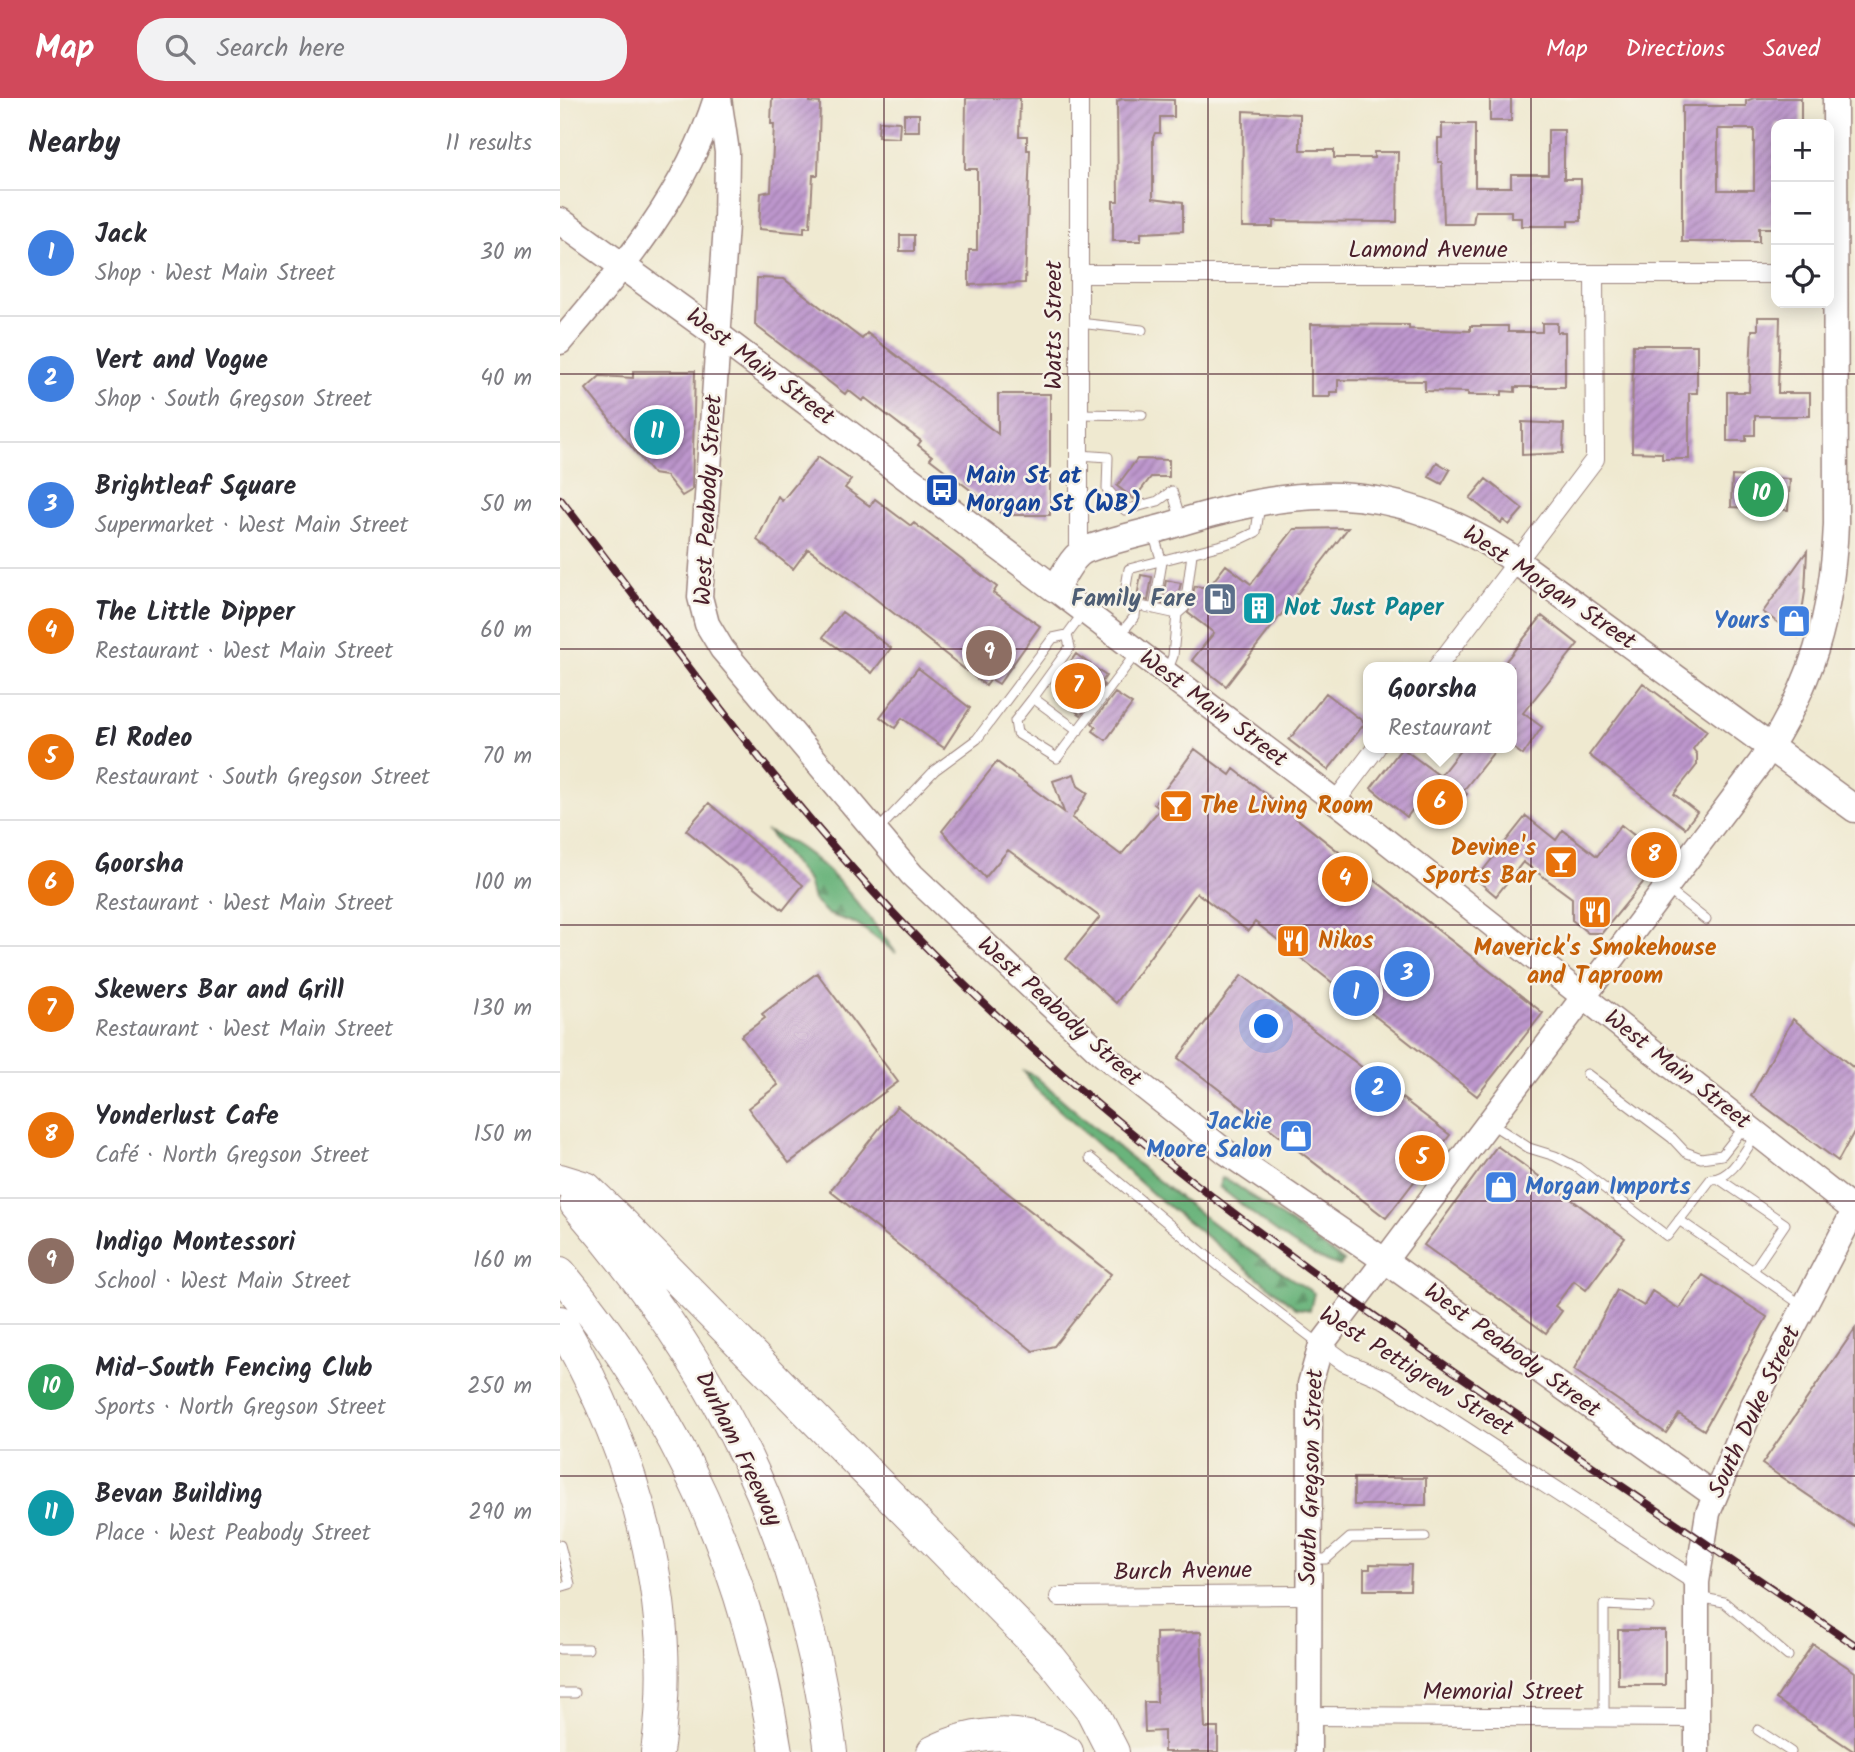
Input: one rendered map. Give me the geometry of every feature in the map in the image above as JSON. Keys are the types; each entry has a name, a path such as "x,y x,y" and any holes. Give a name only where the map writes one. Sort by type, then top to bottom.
{"highway":[{"path":"560,1180 586,1188 617,1218 1051,1659 1091,1709 1113,1752"},
{"name":"Durham Freeway","path":"560,1185 632,1268 685,1344 735,1432 766,1500 797,1587 818,1670 831,1752"},
{"path":"560,1273 618,1348 649,1394 701,1490 723,1542 751,1629 776,1752"},
{"path":"560,1322 605,1411 632,1486 656,1577 664,1655 657,1752"},
{"path":"933,1752 973,1736 999,1733 1042,1740 1067,1752"}],"main road":[{"path":"560,342 622,266 679,187 718,98"},
{"name":"West Peabody Street","path":"718,98 727,152 702,610 722,649 874,834 951,915 1102,1055 1226,1152 1384,1259 1714,1495"},
{"name":"South Gregson Street","path":"1833,245 1835,98"},
{"name":"West Main Street","path":"560,221 719,336 1085,611 1335,802 1855,1210"},
{"name":"South Gregson Street","path":"1308,1752 1310,1384 1321,1345 1771,747 1803,691 1825,622 1832,589 1836,524 1833,308"},
{"name":"West Morgan Street","path":"1080,553 1260,500 1333,495 1383,501 1456,525 1517,562 1855,809"},
{"path":"1055,589 1080,553"},
{"name":"South Duke Street","path":"1697,1752 1697,1590 1702,1541 1714,1495 1752,1407 1855,1210"}],"street":[{"name":"Watts Street","path":"1079,98 1080,553"},
{"name":"Lamond Avenue","path":"1079,274 1771,274"},
{"path":"1441,662 1595,459 1594,274"},
{"path":"1335,802 1372,753"},
{"name":"West Pettigrew Street","path":"1321,1345 1344,1362 1386,1380 1697,1590"},
{"name":"Burch Avenue","path":"1059,1597 1308,1595"},
{"name":"Memorial Street","path":"1309,1716 1697,1718"}],"lane":[{"path":"1079,323 1142,330"},
{"path":"1078,414 1142,415"},
{"path":"1078,455 1108,457 1107,489 1125,510 1158,501 1172,491 1181,522"},
{"path":"1177,614 1136,605 1124,598 1129,569 1237,541 1256,532 1260,500"},
{"path":"1152,531 1162,562 1154,609"},
{"path":"1167,674 1173,656 1177,614 1185,607 1192,554"},
{"path":"1067,635 1070,647 1015,721 1017,733 1057,758 1079,731 1128,644 1136,605"},
{"path":"874,834 935,770 977,739 1053,638 1067,635 1085,611"},
{"path":"1033,698 1079,731"},
{"path":"1666,888 1706,920"},
{"path":"1587,1074 1672,1138 1685,1152 1701,1158 1714,1157 1751,1129"},
{"path":"1489,1121 1529,1149 1555,1156 1578,1168 1667,1236 1711,1179 1719,1179 1784,1224 1753,1271"},
{"path":"1719,1179 1730,1170 1751,1129"},
{"name":"West Pettigrew Street","path":"1090,1158 1226,1272 1321,1345"},
{"path":"1679,1220 1804,1307"},
{"path":"1308,1559 1326,1559 1350,1538 1426,1537"},
{"path":"560,1545 570,1584 560,1587"},
{"path":"1697,1590 1724,1602 1788,1656"},
{"path":"1604,1717 1604,1605 1649,1607"},
{"path":"560,1649 588,1649"},
{"path":"560,1693 575,1693"},
{"path":"1758,1730 1791,1752"}],"green space":[{"path":"768,832 806,852 824,867 855,900 896,953 857,924 828,914 813,900 808,881"},
{"path":"1024,1071 1035,1076 1205,1217 1314,1293 1310,1310 1296,1308 1153,1194 1035,1088"},
{"path":"1222,1178 1344,1261 1340,1266 1292,1243 1219,1187"}],"building":[{"path":"772,98 810,98 810,102 820,103 818,175 813,175 810,227 804,227 804,233 759,229 761,193 771,191 774,124 771,124"},
{"path":"966,98 1020,98 1019,136 1027,136 1027,150 1030,150 1025,283 969,285 969,250 977,250 977,169 965,169"},
{"path":"1754,98 1801,98 1801,119 1771,119 1771,228 1759,228 1759,242 1682,242 1682,106 1746,106 1746,101","holes":["1718,129 1754,129 1754,190 1718,190"]},
{"path":"1490,99 1511,99 1511,121 1490,121"},
{"path":"1174,100 1174,117 1160,117 1160,133 1155,133 1153,138 1153,198 1183,202 1183,231 1141,233 1141,241 1113,241 1113,201 1118,201 1117,101"},
{"path":"1243,111 1300,114 1300,150 1334,150 1334,158 1374,158 1374,152 1398,152 1397,222 1273,221 1273,227 1242,227"},
{"path":"904,114 919,114 919,131 904,131"},
{"path":"879,121 900,122 899,138 878,137"},
{"path":"1442,124 1475,124 1475,187 1511,187 1511,174 1548,174 1548,130 1564,130 1564,179 1581,179 1581,221 1568,221 1568,226 1521,226 1521,218 1511,218 1511,211 1475,211 1473,224 1444,224 1442,162 1438,162 1438,138 1442,138"},
{"path":"900,235 914,235 914,251 900,251"},
{"path":"757,278 784,279 862,339 867,333 998,434 998,394 1050,394 1050,515 1003,515 930,459 932,456 918,445 921,441 865,398 862,401 848,390 845,394 755,325"},
{"path":"1758,317 1780,317 1778,393 1810,393 1810,416 1755,416 1755,435 1746,435 1746,441 1727,441 1727,392 1749,392 1752,330 1758,330"},
{"path":"1542,323 1557,323 1557,332 1565,332 1565,387 1515,387 1515,392 1502,391 1502,395 1468,395 1468,392 1425,391 1425,381 1338,380 1338,392 1330,392 1330,397 1311,397 1311,324 1409,325 1409,329 1470,331 1470,326 1508,326 1508,332 1542,332"},
{"path":"1633,345 1697,345 1697,393 1689,393 1689,459 1662,459 1662,453 1632,452"},
{"path":"633,371 695,371 692,490 682,496 666,476 653,474 586,389 600,376 633,378"},
{"path":"1522,422 1564,424 1563,453 1522,455"},
{"path":"818,457 851,480 845,488 870,506 875,499 911,526 914,523 997,587 993,593 1040,626 999,684 991,679 986,686 808,549 793,569 757,540 778,496 782,501"},
{"path":"1137,459 1169,460 1169,477 1151,477 1134,499 1117,486"},
{"path":"1437,462 1450,470 1442,484 1429,477"},
{"path":"1732,476 1790,479 1788,510 1731,507"},
{"path":"1486,479 1523,509 1509,525 1503,520 1501,523 1470,498"},
{"name":"Not Just Paper","path":"1348,528 1226,686 1192,660 1214,633 1188,613 1195,586 1208,588 1226,565 1251,584 1294,529"},
{"path":"1807,551 1805,592 1798,637 1763,612"},
{"path":"1141,575 1152,577 1148,601 1137,597"},
{"path":"1166,580 1181,583 1175,606 1162,604"},
{"path":"842,612 891,648 872,673 823,637"},
{"path":"1542,616 1578,644 1523,713 1542,727 1523,755 1517,751 1517,662 1505,662"},
{"path":"1076,654 1106,676 1101,683 1104,685 1081,715 1055,697 1061,688 1055,684"},
{"path":"918,668 970,708 944,748 902,718 895,728 880,717"},
{"path":"1643,683 1707,731 1693,749 1697,754 1697,765 1674,794 1697,812 1685,828 1589,755"},
{"path":"1115,693 1132,704 1106,740 1093,731 1096,727 1092,723"},
{"path":"1326,693 1363,721 1363,726 1328,770 1289,740"},
{"path":"1195,749 1230,775 1234,769 1543,1013 1477,1096 1255,922 1248,931 1197,893 1116,1003 1066,959 1100,917 1008,850 985,878 942,831 997,762 1064,812 1053,781 1074,774 1078,786 1088,793 1072,818 1121,855 1160,809 1154,804"},
{"path":"1398,753 1409,753 1440,776 1458,753 1493,753 1463,791 1467,794 1442,827 1416,805 1407,817 1371,788"},
{"path":"709,803 803,885 783,910 686,830"},
{"path":"1526,816 1556,840 1563,830 1597,856 1621,825 1663,858 1602,933 1588,933 1572,920 1572,898 1523,862 1496,896 1476,879"},
{"path":"817,973 898,1082 789,1163 748,1108 778,1085 741,1036 765,1018 762,1014"},
{"path":"1242,975 1450,1135 1386,1218 1178,1058"},
{"path":"1793,1019 1855,1069 1855,1130 1838,1161 1751,1096"},
{"path":"897,1106 1111,1274 1054,1346 1033,1351 830,1191"},
{"path":"1497,1146 1625,1238 1586,1290 1574,1281 1555,1306 1562,1311 1546,1333 1424,1245"},
{"path":"1703,1275 1767,1317 1704,1430 1679,1414 1666,1433 1574,1370 1617,1290 1644,1306 1652,1291 1679,1309"},
{"path":"1855,1329 1855,1527 1762,1464"},
{"path":"1354,1478 1426,1478 1426,1505 1354,1505"},
{"path":"1370,1564 1411,1565 1410,1590 1364,1590 1364,1569 1370,1569"},
{"path":"1618,1630 1665,1630 1665,1685 1618,1685"},
{"path":"1201,1632 1205,1728 1218,1728 1218,1752 1164,1752 1164,1731 1145,1732 1144,1702 1157,1702 1156,1633"},
{"path":"1813,1644 1855,1672 1855,1752 1776,1699"}],"railway":[{"path":"560,499 736,728 827,840 925,946 1066,1078 1140,1140 1292,1257 1529,1423 1855,1645"}],"place":[{"name":"Bevan Building","path":"657,432"},
{"name":"Main St at Morgan St (WB)","path":"942,490"},
{"name":"Mid-South Fencing Club","path":"1761,494"},
{"name":"Family Fare","path":"1220,599"},
{"name":"Not Just Paper","path":"1259,608"},
{"name":"Yours","path":"1794,621"},
{"name":"Indigo Montessori","path":"989,653"},
{"name":"Skewers Bar and Grill","path":"1078,686"},
{"name":"Goorsha","path":"1440,802"},
{"name":"The Living Room","path":"1176,806"},
{"name":"Yonderlust Cafe","path":"1654,855"},
{"name":"Devine's Sports Bar","path":"1561,862"},
{"name":"The Little Dipper","path":"1345,879"},
{"name":"Maverick's Smokehouse and Taproom","path":"1595,912"},
{"name":"Nikos","path":"1293,941"},
{"name":"Brightleaf Square","path":"1407,974"},
{"name":"Jack","path":"1356,993"},
{"name":"Vert and Vogue","path":"1378,1089"},
{"name":"Jackie Moore Salon","path":"1296,1136"},
{"name":"El Rodeo","path":"1422,1158"},
{"name":"Morgan Imports","path":"1501,1187"}]}
